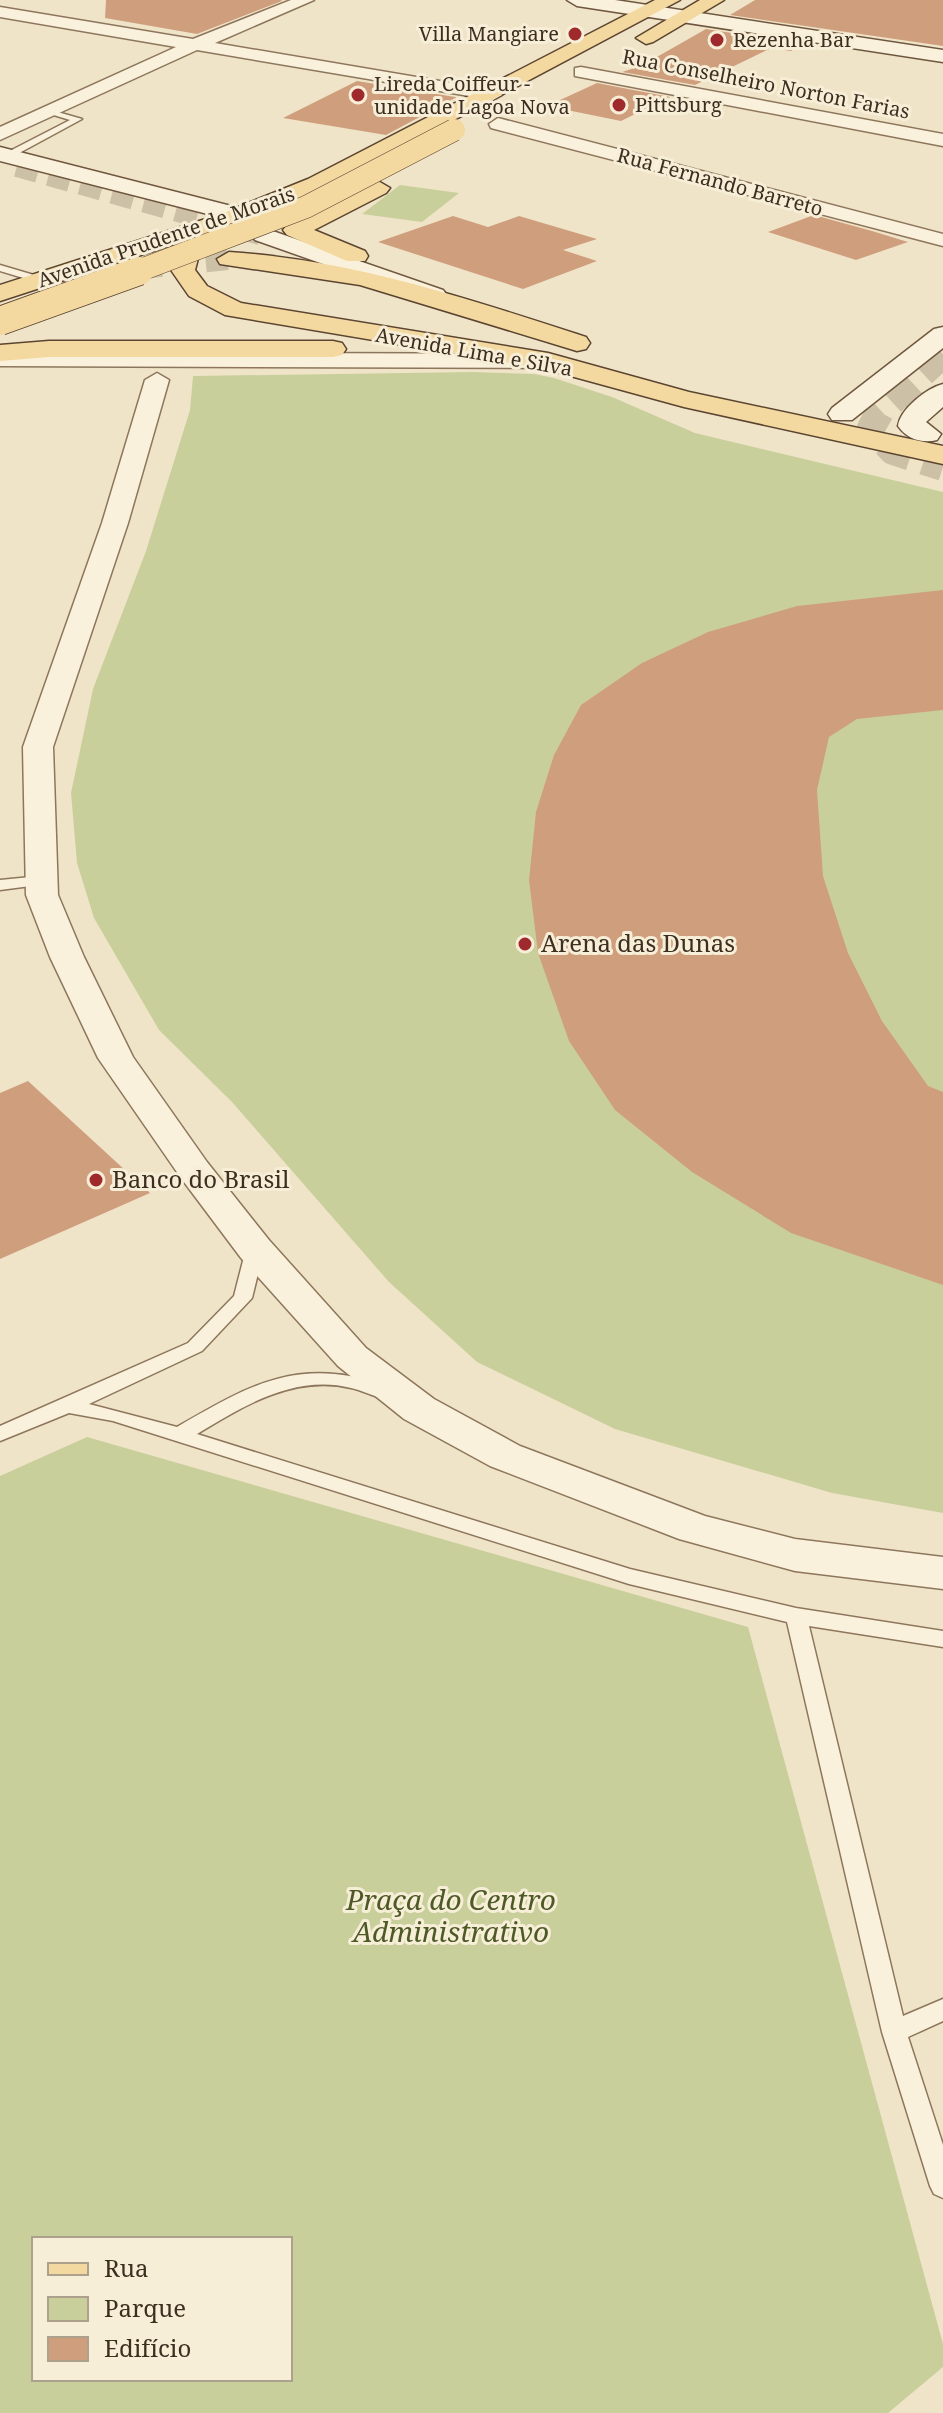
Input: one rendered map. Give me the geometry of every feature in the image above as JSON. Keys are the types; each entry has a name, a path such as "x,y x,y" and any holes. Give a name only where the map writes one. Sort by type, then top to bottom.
{"main road":[{"path":"577,0 943,56"},
{"name":"Avenida Prudente de Morais","path":"0,293 226,220 316,184 493,95 670,0"},
{"path":"631,46 714,0"},
{"path":"0,321 232,238 320,200 454,130 606,59"},
{"path":"561,88 581,72"},
{"path":"466,307 438,289 295,230 523,110"},
{"path":"4,156 226,220"},
{"name":"Avenida Lima e Silva","path":"226,220 196,241 186,253 183,270 187,281 213,302 234,310 292,322 548,361 684,399 938,442"},
{"path":"264,235 466,307"},
{"path":"229,259 311,265 466,307"},
{"name":"Avenida Lima e Silva","path":"466,307 736,392 842,414 938,442"},
{"path":"842,414 943,335"},
{"path":"0,356 49,349 469,349"},
{"path":"938,442 912,426 912,420 943,392"}],"street":[{"path":"4,156 50,111 197,44 306,0"},
{"path":"0,12 493,95"},
{"name":"Rua Conselheiro Norton Farias","path":"581,72 943,140"},
{"name":"Rua Fernando Barreto","path":"498,124 943,240"},
{"path":"0,356 159,367 548,361"},
{"path":"159,367 115,523 38,747 42,895 67,957 116,1058 194,1170 255,1249 352,1357 419,1409 505,1456 694,1528 795,1555 943,1573"}],"lane":[{"path":"4,156 78,119 50,111"},
{"path":"0,268 40,280"},
{"path":"0,885 41,881"},
{"path":"0,1434 195,1347 243,1298 255,1249"},
{"path":"179,1435 252,1392 276,1383 331,1378 367,1385 419,1409"},
{"path":"67,1406 115,1415 629,1576 796,1616 943,1639"},
{"path":"796,1616 894,2032 943,2186"},
{"path":"894,2032 943,2009"}],"green space":[{"path":"400,185 459,193 422,222 362,214"},
{"name":"Arena das Dunas","path":"534,374 554,378 612,397 695,433 943,492 943,1513 832,1493 615,1429 477,1362 389,1282 232,1102 159,1030 94,918 77,863 71,793 93,689 146,551 190,410 193,376"},
{"name":"Praça do Centro Administrativo","path":"87,1437 748,1627 943,2344 943,2367 888,2413 0,2413 0,1476"}],"building":[{"path":"106,0 282,1 197,34 105,18"},
{"path":"755,0 943,0 943,46 730,15"},
{"path":"706,29 803,44 791,51 771,48 695,85 622,72 641,66"},
{"path":"357,81 457,97 386,135 283,118"},
{"name":"Pittsburg","path":"597,83 670,97 621,121 547,106"},
{"path":"814,215 908,242 856,260 768,232"},
{"path":"453,216 488,227 519,216 597,239 563,250 597,261 523,289 378,242"},
{"name":"Arena das Dunas","path":"943,590 943,710 857,719 829,737 817,790 823,876 848,953 882,1021 928,1086 943,1092 943,1285 791,1233 692,1172 615,1110 569,1041 538,953 529,880 536,812 554,755 581,705 642,663 708,632 797,606"},
{"path":"28,1081 150,1193 0,1259 0,1093"}],"tunnel":[{"path":"17,166 264,235"},
{"path":"140,268 229,259"},
{"path":"943,354 880,412 871,428 893,451 943,467"}],"place":[{"name":"Villa Mangiare","path":"575,34"},
{"name":"Rezenha Bar","path":"717,40"},
{"name":"Lireda Coiffeur - unidade Lagoa Nova","path":"358,95"},
{"name":"Pittsburg","path":"619,105"},
{"name":"Arena das Dunas","path":"525,944"},
{"name":"Banco do Brasil","path":"96,1180"}]}
